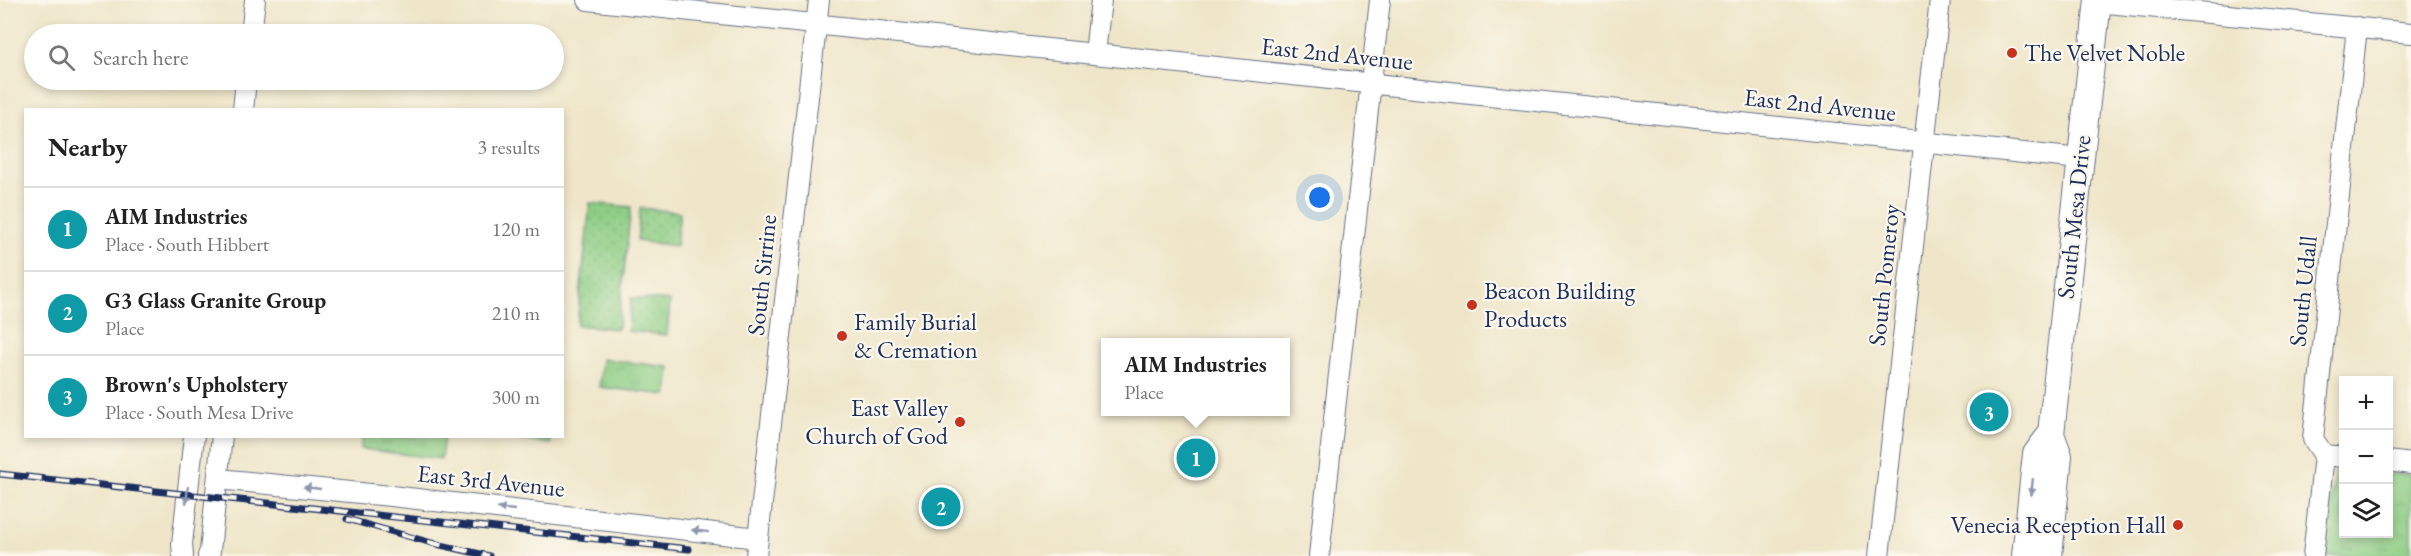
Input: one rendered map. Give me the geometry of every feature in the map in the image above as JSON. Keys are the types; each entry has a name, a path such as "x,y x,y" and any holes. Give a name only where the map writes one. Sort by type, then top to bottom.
{"main road":[{"name":"South Mesa Drive","path":"2049,556 2059,456 2052,434 2097,1"},
{"name":"South Mesa Drive","path":"2025,556 2036,454 2052,434"}],"street":[{"path":"252,24 255,0"},
{"name":"East 2nd Avenue","path":"588,0 2080,159"},
{"name":"South Sirrine","path":"757,547 819,0"},
{"path":"1095,54 1101,0"},
{"path":"1319,556 1380,0"},
{"name":"South Pomeroy","path":"1879,556 1940,0"},
{"path":"2097,1 2411,33"},
{"name":"South Udall","path":"2313,556 2334,456 2313,439 2357,27"},
{"path":"243,108 245,90"},
{"path":"183,556 182,544 194,438"},
{"path":"208,556 222,438"},
{"path":"2393,462 2411,464"},
{"name":"East 3rd Avenue","path":"218,479 391,496 757,547"}],"green space":[{"path":"590,203 631,207 618,329 577,325"},
{"path":"640,208 680,212 676,246 637,241"},
{"path":"631,298 670,301 667,335 628,331"},
{"path":"602,359 670,367 667,395 599,387"},
{"path":"362,438 444,438 441,459 361,449"},
{"path":"505,438 551,438 550,444"},
{"path":"2339,470 2339,538 2393,538 2393,473 2411,475 2411,556 2325,556 2335,471"}],"railway":[{"path":"0,474 689,549"},
{"path":"347,519 489,556"}],"place":[{"name":"The Velvet Noble","path":"2012,53"},
{"name":"Beacon Building Products","path":"1472,305"},
{"name":"Family Burial & Cremation","path":"842,336"},
{"name":"Brown's Upholstery","path":"1989,412"},
{"name":"East Valley Church of God","path":"960,422"},
{"name":"AIM Industries","path":"1196,458"},
{"name":"G3 Glass Granite Group","path":"941,507"},
{"name":"Venecia Reception Hall","path":"2178,525"}]}
